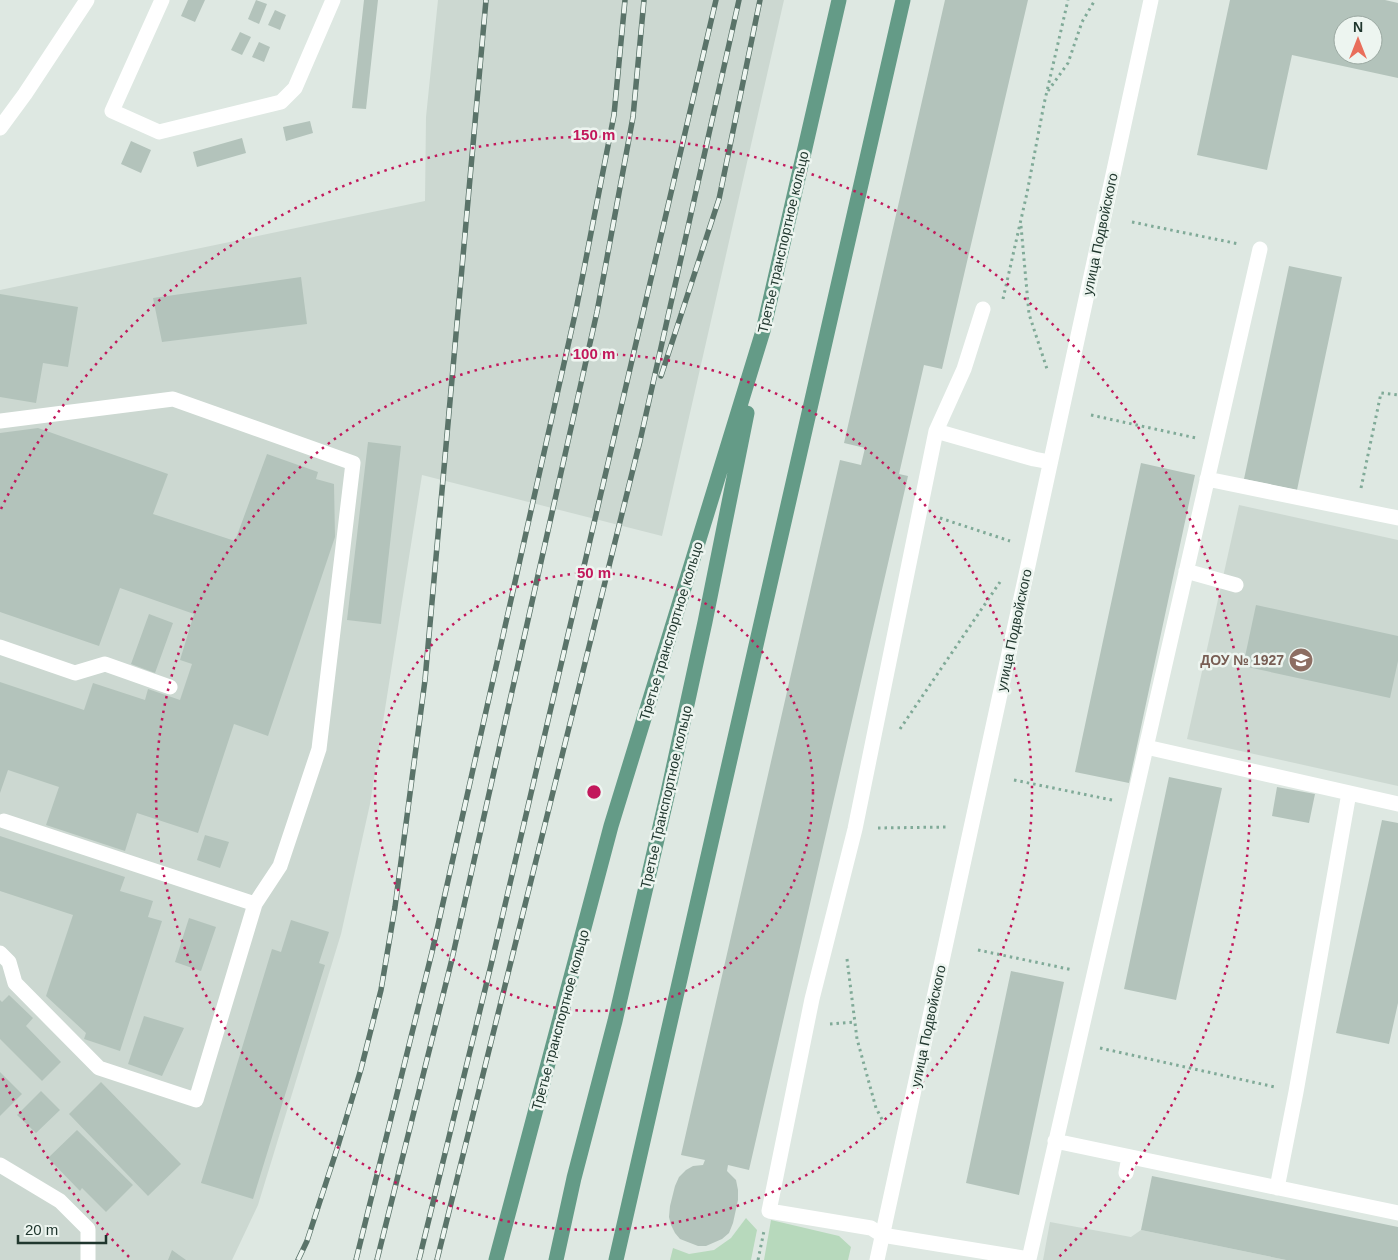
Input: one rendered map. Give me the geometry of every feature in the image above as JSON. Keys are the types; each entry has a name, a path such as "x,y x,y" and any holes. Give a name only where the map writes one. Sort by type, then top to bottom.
{"main road":[{"name":"Третье транспортное кольцо","path":"496,1260 611,826 763,331 839,0"},
{"path":"616,1260 903,0"},
{"name":"Третье Транспортное кольцо","path":"556,1260 574,1178 615,1021 670,782 705,622 763,331"}],"street":[{"path":"0,128 25,94 87,0"},
{"path":"162,0 112,111 159,132 281,102 295,88 333,0"},
{"name":"улица Подвойского","path":"877,1260 1151,0"},
{"path":"983,309 964,369 936,431 855,829 812,1000 769,1211 871,1228 882,1234 1030,1260 1055,1141 1260,249"},
{"path":"0,421 173,399 353,463 319,749 280,866 255,904 196,1100 100,1068 15,983 9,962 0,953"},
{"path":"936,431 1050,462"},
{"path":"1208,479 1398,518"},
{"path":"1186,571 1236,585"},
{"path":"0,647 75,673 105,664 170,687"},
{"path":"1146,747 1398,804"},
{"path":"1277,1188 1349,793"},
{"path":"4,822 255,904"},
{"path":"1055,1141 1398,1213"},
{"path":"1126,1173 1129,1157"},
{"path":"0,1165 60,1201 88,1229 88,1260"}],"path":[{"path":"983,309 1000,309 1021,222 1046,93 1068,0"},
{"path":"1046,93 1068,62 1082,22 1095,0"},
{"path":"1021,222 1029,314 1048,370"},
{"path":"1132,222 1260,249"},
{"path":"1356,509 1381,393 1398,395"},
{"path":"1091,415 1216,442"},
{"path":"920,512 1016,543"},
{"path":"897,734 1005,574"},
{"path":"1014,780 1133,804"},
{"path":"855,829 957,827"},
{"path":"978,950 1094,974"},
{"path":"846,953 857,1040 876,1108 887,1130"},
{"path":"1078,1043 1296,1092"},
{"path":"758,1260 769,1211"}],"shaded area":[{"path":"438,0 784,0 662,536 422,475 370,804 341,934 258,1205 232,1260 0,1260 0,290 425,201 426,117"},
{"name":"ДОУ № 1927","path":"1239,505 1398,540 1398,786 1187,739"},
{"path":"1050,1222 1131,1237 1141,1230 1286,1260 1043,1260"}],"green space":[{"path":"746,1218 757,1230 751,1260 670,1260 673,1248 689,1254 714,1250 731,1238"},
{"path":"771,1220 839,1236 851,1247 848,1260 764,1260"}],"building":[{"path":"188,0 205,0 195,22 181,16"},
{"path":"256,0 267,4 259,24 248,19"},
{"path":"364,0 378,0 366,109 352,108"},
{"path":"945,0 1028,0 942,369 924,365 899,474 908,476 749,1170 728,1165 727,1171 736,1180 738,1190 733,1223 729,1233 722,1239 706,1246 698,1246 680,1239 675,1233 669,1217 670,1206 679,1177 693,1166 703,1165 705,1160 681,1155 840,460 861,465 865,448 844,443"},
{"path":"1230,0 1385,0 1398,3 1398,78 1338,65 1383,65 1383,15 1333,15 1333,64 1292,55 1267,170 1197,155"},
{"path":"275,10 286,15 280,30 268,25"},
{"path":"240,32 251,37 242,55 231,50"},
{"path":"259,42 270,47 264,62 252,57"},
{"path":"310,121 313,133 286,141 283,127"},
{"path":"242,138 246,153 197,167 193,152"},
{"path":"131,141 151,150 141,173 121,164"},
{"path":"1289,266 1342,277 1297,490 1244,479"},
{"path":"301,277 307,324 162,342 153,298"},
{"path":"0,294 78,307 68,367 43,363 36,403 0,397"},
{"path":"38,428 168,474 153,514 235,541 267,454 318,472 316,479 334,484 335,537 268,736 234,724 198,833 137,813 125,851 46,825 59,787 8,770 0,793 0,682 84,710 93,683 145,700 148,689 180,700 192,664 180,660 194,614 120,588 99,646 0,612 0,433"},
{"path":"368,442 401,446 381,624 347,620"},
{"path":"1141,463 1195,475 1129,783 1075,772"},
{"path":"1256,605 1398,636 1398,661 1390,698 1243,666"},
{"path":"149,614 173,623 155,673 131,664"},
{"path":"1169,777 1222,788 1176,1000 1124,989"},
{"path":"1277,787 1315,794 1309,823 1272,816"},
{"path":"1382,820 1398,823 1398,1003 1389,1044 1336,1033"},
{"path":"205,835 229,842 220,868 197,860"},
{"path":"0,836 125,877 120,891 153,901 148,917 162,921 120,1051 84,1039 86,1033 46,996 73,915 0,891"},
{"path":"189,918 216,927 201,971 175,962"},
{"path":"291,920 329,932 319,963 325,965 253,1199 201,1183 272,949 281,952"},
{"path":"1011,971 1064,982 1019,1195 966,1183"},
{"path":"9,995 33,1018 26,1026 61,1062 42,1081 0,1039 0,1000 2,1002"},
{"path":"144,1016 184,1028 162,1076 128,1064"},
{"path":"0,1072 22,1094 0,1116"},
{"path":"101,1082 181,1164 148,1196 69,1114"},
{"path":"41,1091 60,1110 36,1133 17,1115"},
{"path":"77,1130 133,1185 106,1212 82,1188 80,1191 48,1158"},
{"path":"1152,1176 1398,1227 1398,1260 1286,1260 1141,1230"},
{"path":"172,1250 186,1260 168,1260"}],"railway":[{"path":"298,1260 307,1241 361,1069 381,990 395,907 425,680 486,0"},
{"path":"356,1260 432,952 576,310 614,115 625,0"},
{"path":"377,1260 452,959 597,312 633,117 644,0"},
{"path":"419,1260 491,965 716,0"},
{"path":"437,1260 640,441 739,0"},
{"path":"661,376 719,199 760,0"}],"place":[{"name":"ДОУ № 1927","path":"1301,660"}]}
